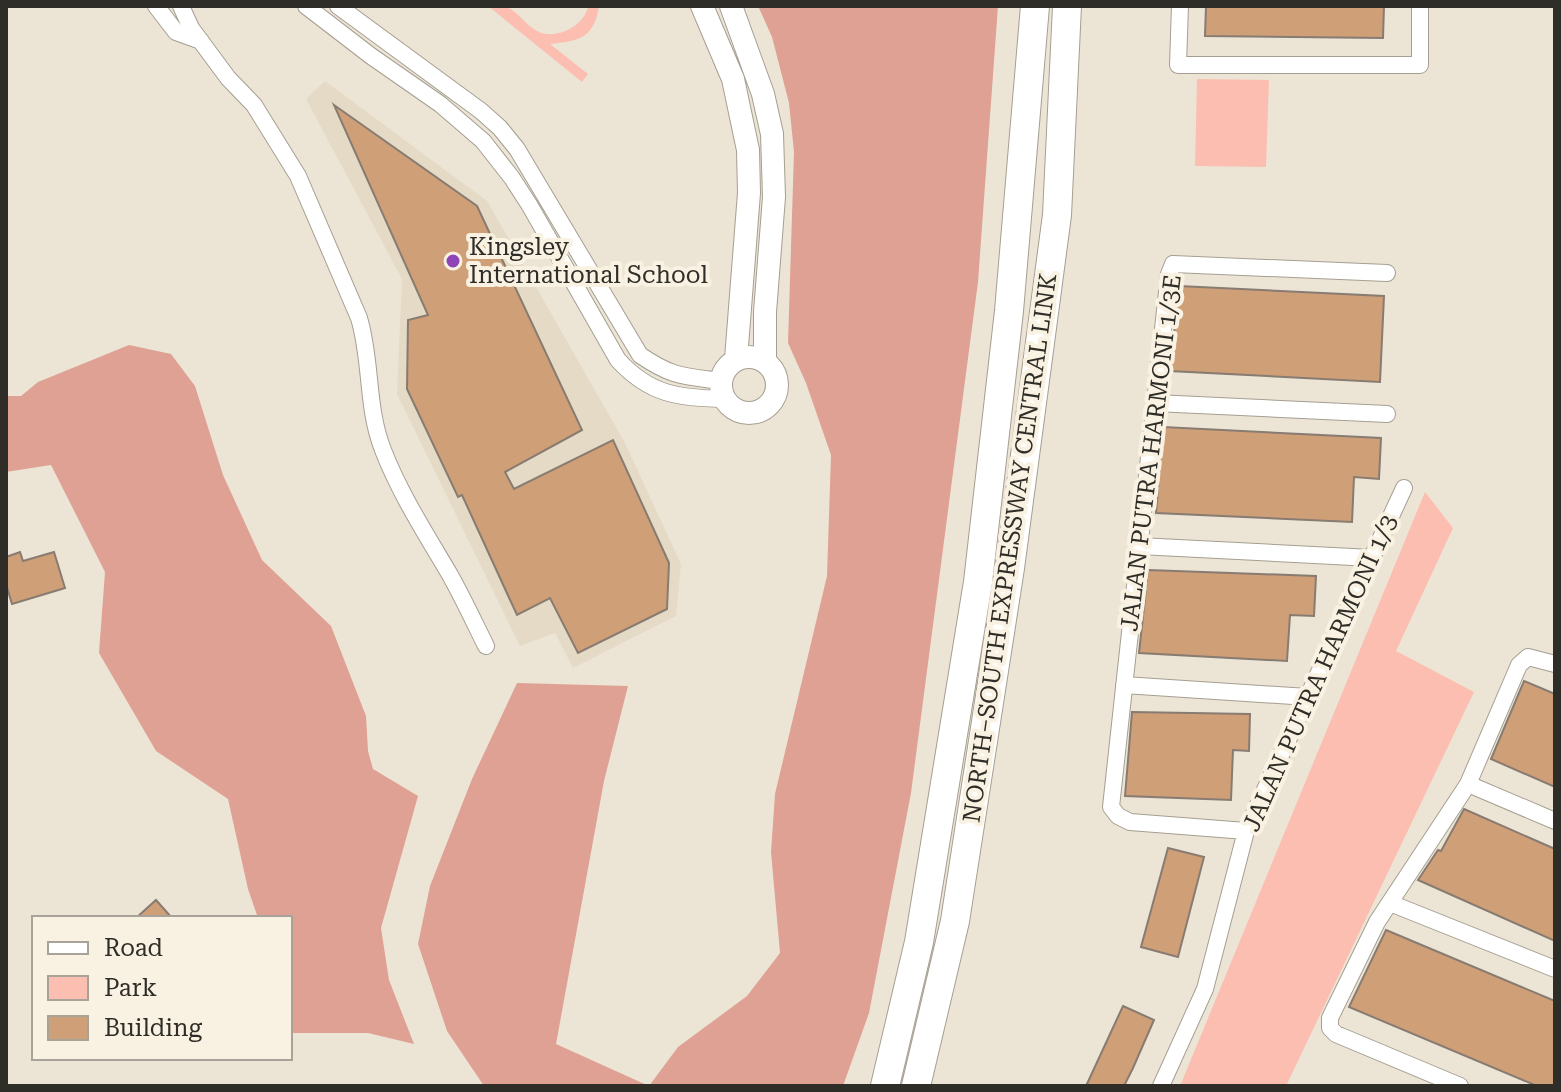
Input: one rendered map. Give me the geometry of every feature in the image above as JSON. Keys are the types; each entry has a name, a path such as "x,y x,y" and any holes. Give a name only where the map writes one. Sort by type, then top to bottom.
{"highway":[{"name":"NORTH–SOUTH EXPRESSWAY CENTRAL LINK","path":"885,1086 919,942 978,582 1009,311 1035,6"},
{"name":"NORTH–SOUTH EXPRESSWAY CENTRAL LINK","path":"916,1086 955,921 1010,568 1057,215 1067,6"}],"main road":[{"path":"702,6 733,79 748,150 749,193 736,359"},
{"path":"731,6 763,94 772,134 774,197 765,312 765,361"},
{"path":"751,356 765,361 777,376 778,386 771,404 763,410 749,413 735,410 722,390 723,372 736,359 751,356"}],"street":[{"path":"156,6 176,32 201,41"},
{"path":"181,6 186,19 228,78 254,105 298,176 362,327 373,419 383,451 425,536 449,574 486,646"},
{"path":"306,6 440,104 483,141 512,178 610,346 633,375 669,395 722,390"},
{"path":"338,6 500,128 517,149 640,355 672,375 722,390"},
{"path":"1180,6 1178,65 1420,65 1420,6"},
{"name":"JALAN PUTRA HARMONI 1/3E","path":"1246,831 1130,822 1118,816 1111,807 1169,274 1173,264 1387,273"},
{"path":"1155,403 1387,414"},
{"name":"JALAN PUTRA HARMONI 1/3","path":"1161,1086 1205,989 1246,831 1404,488"},
{"path":"1139,546 1372,558"},
{"path":"1460,1086 1336,1034 1330,1028 1330,1018 1377,922 1468,784 1519,665 1528,657 1555,664"},
{"path":"1124,685 1308,697"},
{"path":"1468,784 1555,821"},
{"path":"1390,903 1555,969"}],"shaded area":[{"path":"758,6 998,6 978,282 911,793 869,1013 843,1086 649,1086 678,1047 747,996 780,953 771,852 775,794 827,576 831,455 806,383 788,343 794,152 789,103 772,37"},
{"path":"325,81 487,201 625,443 681,564 676,616 573,668 555,633 520,646 397,394 402,279 306,99"},
{"path":"129,345 171,354 195,386 223,475 262,560 331,626 366,716 368,751 373,769 418,796 381,928 389,980 414,1044 368,1033 292,1033 292,916 257,916 248,889 228,799 156,751 99,653 105,572 51,465 6,472 6,396 21,396 38,382"},
{"path":"517,683 628,686 604,781 556,1044 649,1086 484,1086 447,1031 418,944 430,886 472,779"}],"green space":[{"path":"488,6 507,7 537,31 552,34 575,25 588,6 599,6 589,32 576,39 550,44 588,74 582,82"},
{"path":"1197,79 1269,80 1266,167 1195,166"},
{"path":"1425,492 1453,528 1396,651 1474,692 1286,1086 1180,1086"}],"building":[{"path":"1206,6 1384,6 1383,38 1205,36"},
{"path":"334,105 477,206 582,430 505,472 514,489 613,440 669,563 667,609 578,653 550,598 517,615 462,495 458,497 407,389 408,320 428,315"},
{"path":"1179,286 1384,296 1380,382 1170,371"},
{"path":"1163,427 1381,438 1379,479 1354,477 1352,522 1156,513"},
{"path":"20,552 23,561 54,552 65,588 12,604 6,584 6,557"},
{"path":"1148,570 1316,576 1314,616 1290,615 1287,661 1139,653"},
{"path":"1524,681 1555,694 1555,787 1491,759"},
{"path":"1132,712 1250,714 1249,751 1233,750 1231,800 1125,796"},
{"path":"1464,809 1555,849 1555,941 1418,880 1438,850 1441,851"},
{"path":"1168,848 1204,857 1178,957 1141,947"},
{"path":"156,900 170,916 138,916"},
{"path":"1386,930 1555,1001 1555,1086 1537,1086 1349,1007"},
{"path":"1123,1006 1154,1020 1133,1068 1124,1086 1086,1086"}],"place":[{"name":"Kingsley International School","path":"453,261"}]}
